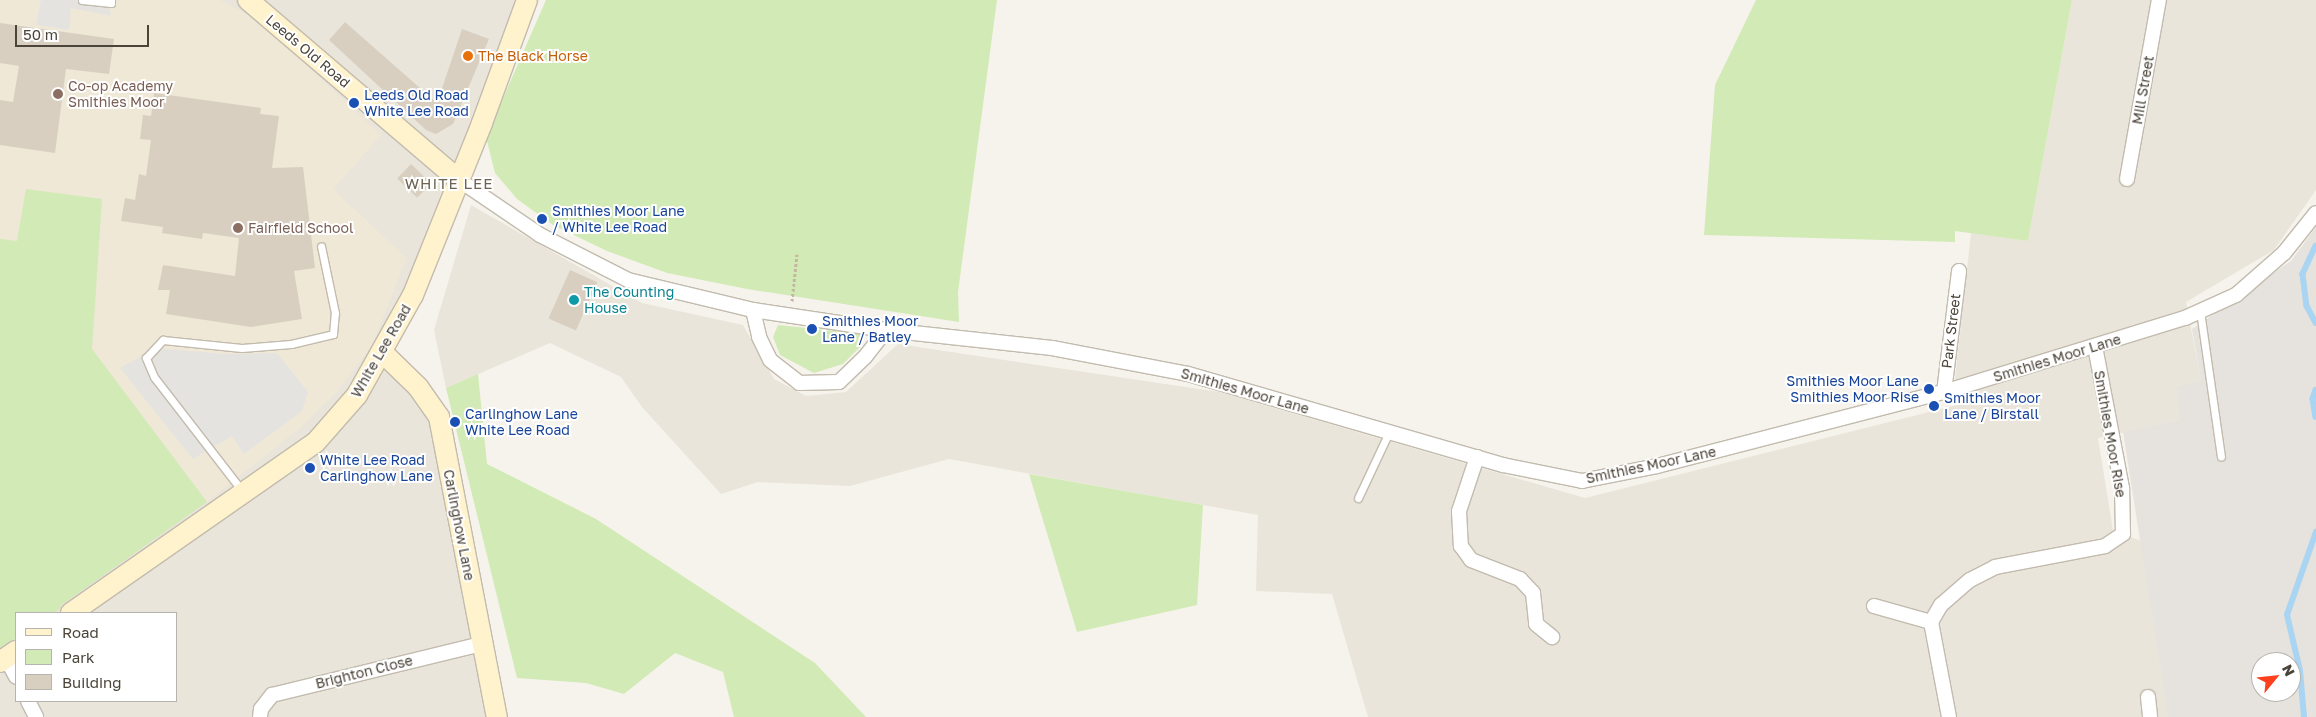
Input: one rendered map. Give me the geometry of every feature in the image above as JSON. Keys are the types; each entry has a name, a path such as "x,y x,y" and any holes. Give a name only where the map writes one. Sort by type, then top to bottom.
{"main road":[{"name":"Leeds Old Road","path":"248,0 459,180"},
{"name":"White Lee Road","path":"72,612 315,443 357,395 414,295 527,0"},
{"name":"Carlinghow Lane","path":"382,354 418,387 439,417 481,644 497,717"}],"street":[{"name":"Mill Street","path":"2127,179 2159,0"},
{"name":"Smithies Moor Lane","path":"459,180 540,235 628,280 753,310 886,330 1052,348 1188,374 1477,457 1582,481 1657,466 1944,392 2095,347 2200,311 2236,295 2284,253 2316,213"},
{"name":"Park Street","path":"1944,392 1959,271"},
{"path":"753,310 759,336 770,360 799,383 839,382 865,358 886,330"},
{"name":"Smithies Moor Rise","path":"1931,622 1941,605 1970,580 1995,567 2105,546 2123,534 2122,488 2095,347"},
{"path":"1477,457 1459,511 1461,546 1471,560 1520,579 1533,593 1536,624 1552,637"},
{"path":"1874,606 1931,622 1949,717"},
{"name":"Brighton Close","path":"260,717 261,709 272,695 481,644"},
{"path":"8,657 15,674"},
{"path":"2148,697 2150,717"},
{"path":"28,702 36,717"}],"lane":[{"path":"82,0 111,3 111,0"},
{"path":"244,494 154,377 146,358 163,340 242,348 291,344 333,334 335,313 322,246"},
{"path":"2200,311 2220,456"},
{"path":"1358,498 1389,432"}],"path":[{"path":"790,316 797,254"}],"shaded area":[{"path":"0,0 526,0 383,353 439,417 497,717 0,717"},
{"name":"Fairfield School","path":"0,0 220,0 259,21 381,135 333,189 406,258 372,346 335,394 302,426 207,502 92,349 102,199 17,242 0,239"},
{"path":"41,0 108,0 111,16 71,8 69,30 36,25"},
{"path":"2072,0 2316,0 2316,190 2274,250 2186,302 2201,380 2180,420 2098,438 2113,530 2141,541 2168,717 1368,717 1332,594 1256,591 1258,515 949,459 850,486 758,482 721,494 642,407 621,377 550,343 446,388 434,330 471,205 642,303 743,325 774,379 806,396 846,392 898,344 1219,392 1585,498 1965,403 1955,378 1971,233 2028,241"},
{"path":"2316,227 2316,717 2168,717 2123,432 2180,420 2176,388 2201,380 2192,329 2291,261"},
{"path":"156,348 224,354 277,353 308,392 302,411 244,454 232,436 193,459 120,368"}],"green space":[{"path":"546,0 997,0 958,292 959,322 747,289 667,273 607,251 553,225 517,199 495,173 486,137"},
{"path":"1756,0 2072,0 2028,241 1955,231 1955,242 1704,235 1715,85"},
{"path":"26,189 102,199 92,349 207,502 60,606 61,608 55,612 15,612 15,639 0,648 0,239 17,241"},
{"path":"778,325 864,334 860,347 843,364 814,373 780,355 773,337"},
{"path":"478,374 487,464 596,519 815,663 866,717 734,717 723,672 675,653 624,694 586,683 517,678 446,388"},
{"path":"1029,474 1203,505 1197,605 1077,632"}],"building":[{"path":"345,22 437,103 462,29 489,39 453,124 436,134 426,130 329,40"},
{"path":"0,23 114,39 109,74 66,69 55,153 0,145 0,100 13,102 19,66 0,63"},
{"path":"154,93 261,108 260,114 279,116 272,168 303,167 315,268 294,271 302,319 251,327 166,314 170,290 158,290 163,265 235,276 239,238 203,233 202,239 162,233 163,227 121,221 125,198 135,200 139,174 146,176 151,140 140,139 143,115 151,116"},
{"path":"411,164 431,183 417,198 397,178"},
{"name":"The Counting House","path":"570,270 597,282 576,331 548,318"}],"waterway":[{"path":"2316,246 2303,274 2307,306 2316,323"},
{"path":"2316,390 2313,399 2316,417"},
{"path":"2304,717 2300,671 2287,615 2316,532"}],"place":[{"name":"The Black Horse","path":"468,56"},
{"name":"Co-op Academy Smithies Moor","path":"58,94"},
{"name":"Leeds Old Road White Lee Road","path":"354,103"},
{"name":"Smithies Moor Lane / White Lee Road","path":"542,219"},
{"name":"Fairfield School","path":"238,228"},
{"name":"The Counting House","path":"574,300"},
{"name":"Smithies Moor Lane / Batley","path":"812,329"},
{"name":"Smithies Moor Lane Smithies Moor Rise","path":"1929,389"},
{"name":"Smithies Moor Lane / Birstall","path":"1934,406"},
{"name":"Carlinghow Lane White Lee Road","path":"455,422"},
{"name":"White Lee Road Carlinghow Lane","path":"310,468"}],"district":[{"name":"WHITE LEE","path":"449,184"}]}
